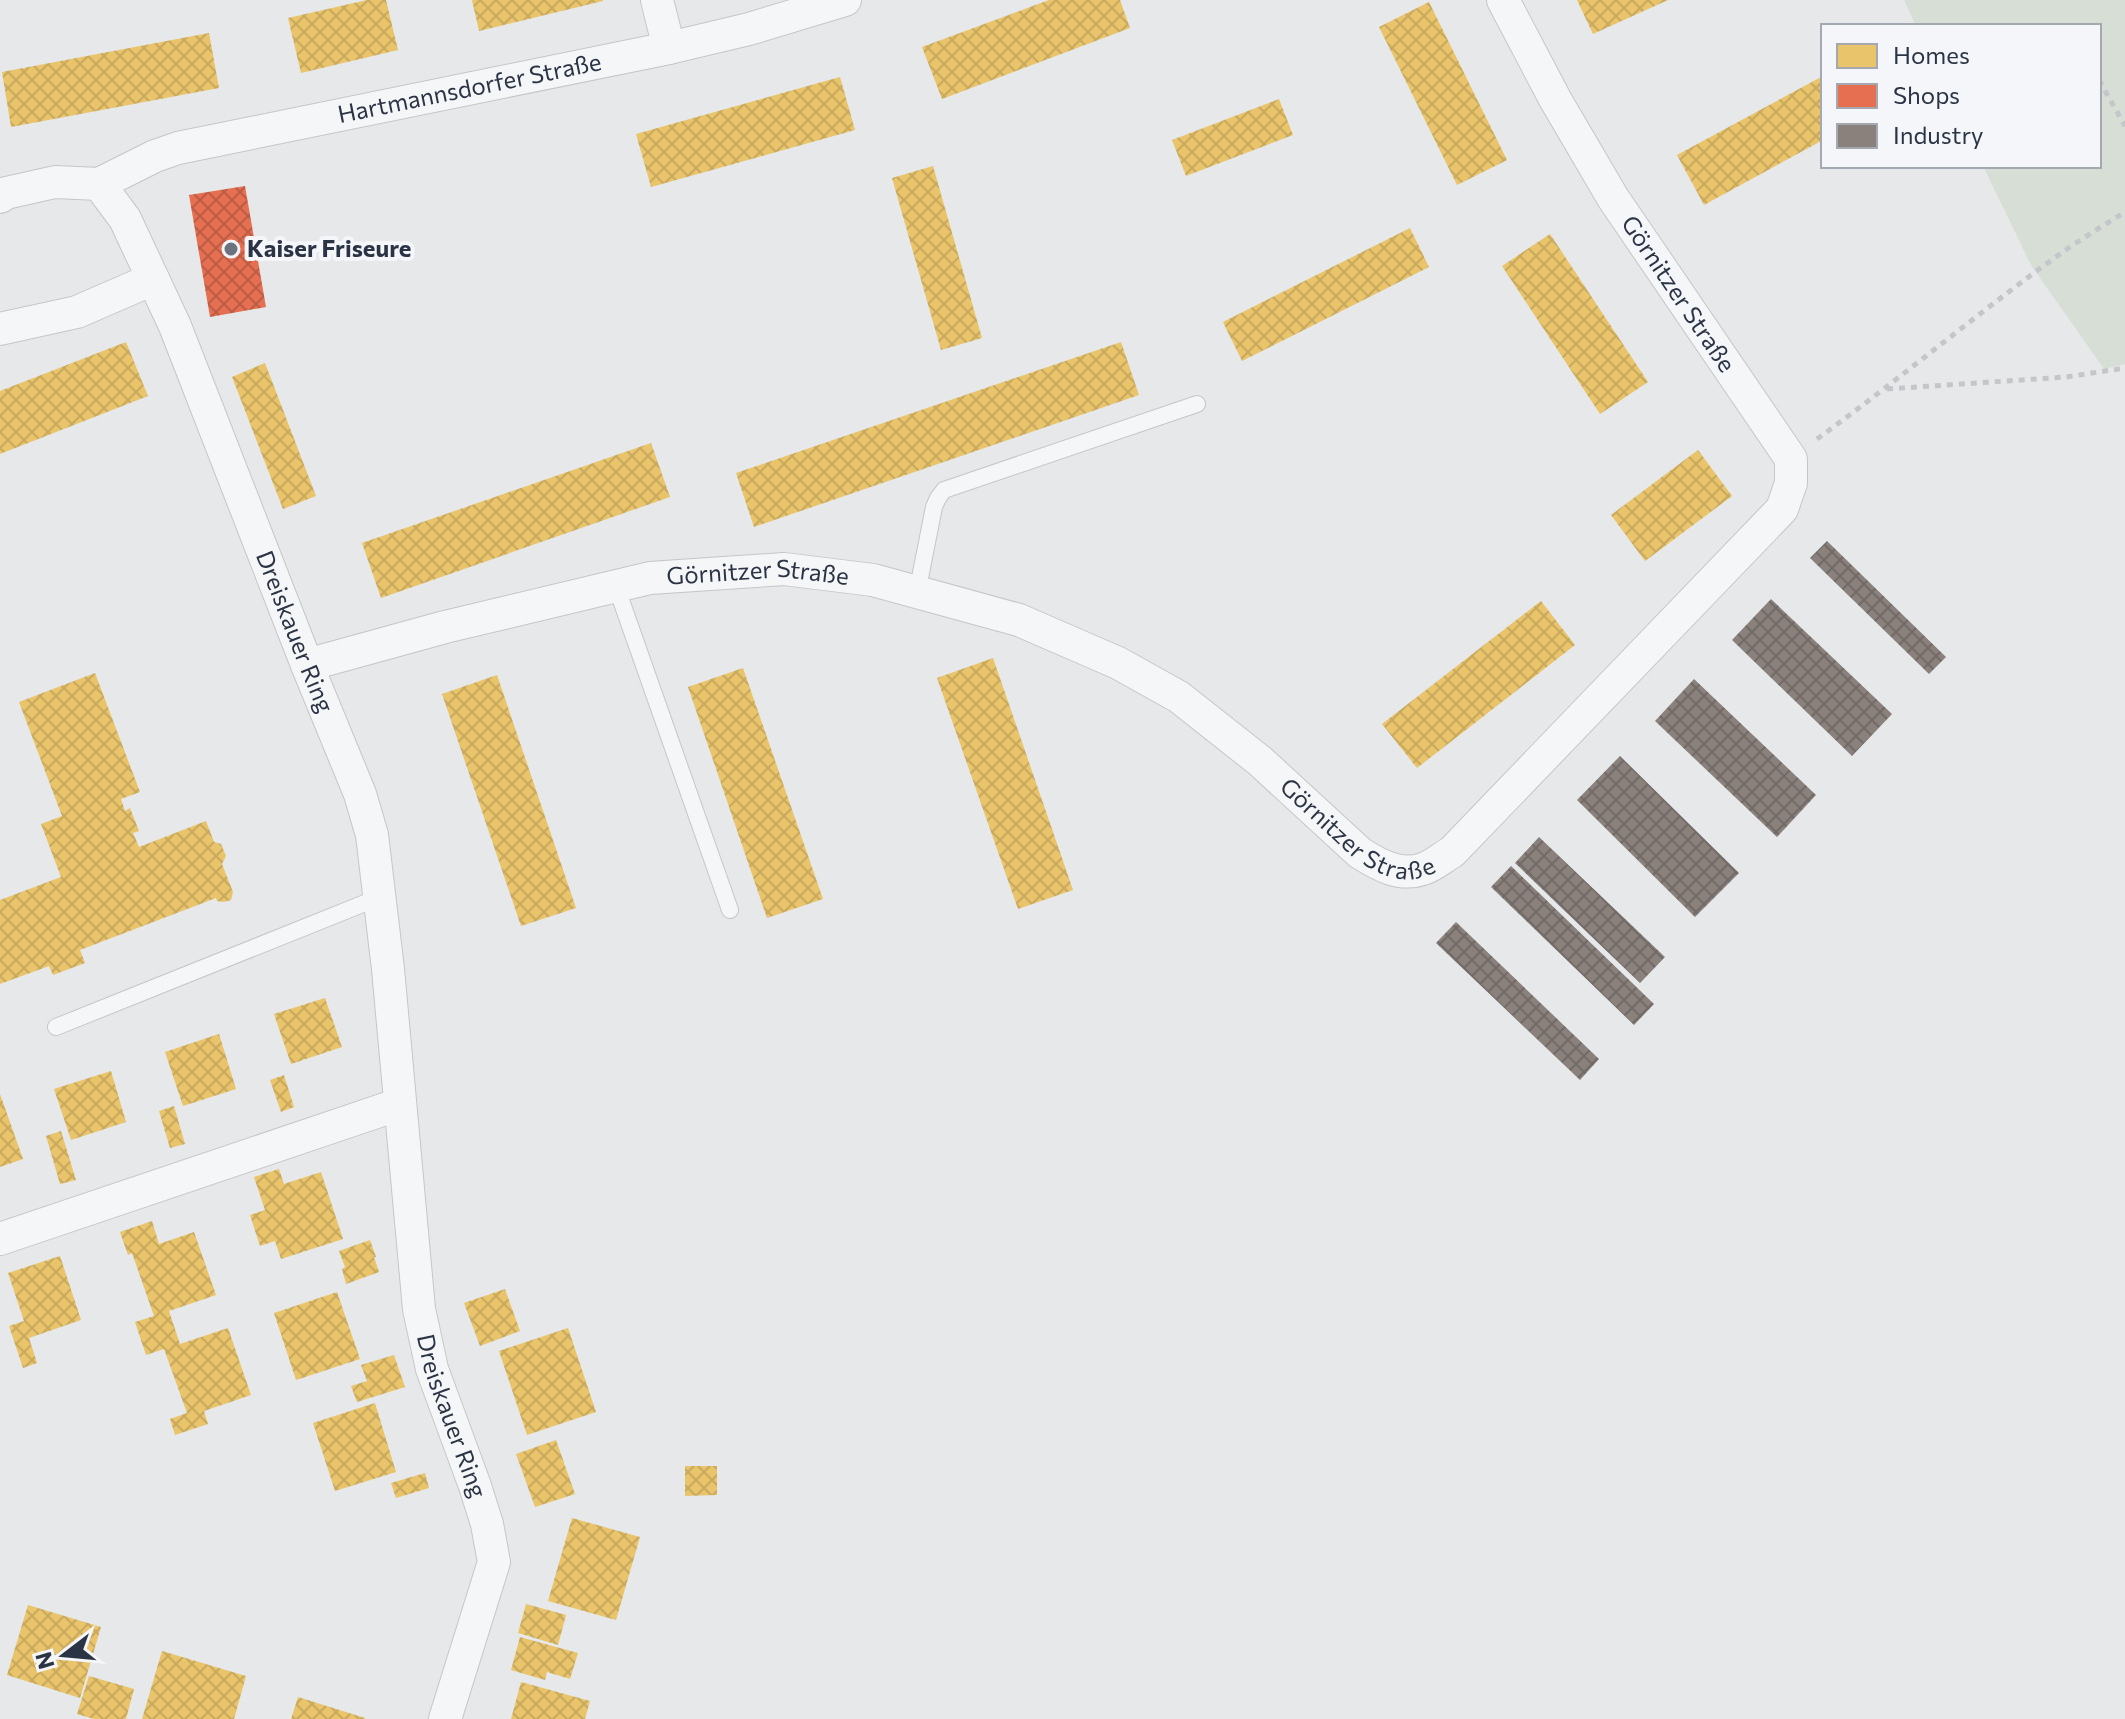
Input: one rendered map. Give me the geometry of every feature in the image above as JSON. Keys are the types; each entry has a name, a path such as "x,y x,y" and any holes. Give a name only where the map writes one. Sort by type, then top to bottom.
{"street":[{"path":"657,0 669,48"},
{"name":"Hartmannsdorfer Straße","path":"99,184 178,148 669,48 749,29 845,0"},
{"name":"Görnitzer Straße","path":"307,665 445,627 650,578 784,569 873,580 1019,620 1118,663 1179,697 1260,761 1360,853 1396,871 1423,869 1452,852 1782,509 1791,483 1791,459 1613,198 1555,99 1503,0"},
{"path":"0,197 55,182 99,184"},
{"name":"Dreiskauer Ring","path":"99,184 125,219 186,354 360,794 372,835 388,969 419,1309 432,1369 475,1486 487,1524 494,1562 445,1719"},
{"path":"0,329 77,312 153,279"},
{"path":"0,1239 400,1104"}],"lane":[{"path":"917,593 934,507 944,490 1197,404"},
{"path":"616,586 730,910"},
{"path":"56,1027 380,897"}],"path":[{"path":"2101,84 2125,126"},
{"path":"1791,459 2055,257 2125,212"},
{"path":"1885,389 2066,377 2125,368"}],"shaded area":[{"path":"1904,0 2125,0 2125,364 2104,369 2031,265 1984,168 2101,168 2101,24 1915,24"}],"building: Homes":[{"path":"367,0 386,0 398,50 301,73 288,18"},
{"path":"472,0 603,0 603,1 479,31"},
{"path":"1049,0 1120,0 1130,28 942,99 922,47"},
{"path":"1577,0 1668,0 1593,34"},
{"path":"1429,2 1507,160 1457,185 1379,27"},
{"path":"209,33 219,88 11,127 2,72"},
{"path":"840,77 855,130 651,187 636,134"},
{"path":"1821,77 1821,141 1704,205 1677,155"},
{"path":"1279,99 1293,135 1186,176 1172,140"},
{"path":"933,166 982,338 941,350 892,178"},
{"path":"1410,228 1429,267 1242,361 1223,322"},
{"path":"1550,234 1648,382 1600,414 1502,266"},
{"path":"126,342 148,396 0,454 0,391"},
{"path":"1121,342 1139,395 754,527 736,473"},
{"path":"265,363 316,496 283,509 232,377"},
{"path":"651,443 670,497 381,598 362,543"},
{"path":"1698,450 1732,496 1645,561 1611,515"},
{"path":"1541,601 1575,645 1417,768 1382,724"},
{"path":"993,658 1073,890 1018,909 937,678"},
{"path":"743,668 823,899 767,918 688,687"},
{"path":"95,673 140,792 121,799 125,811 130,808 139,831 133,833 139,847 206,821 214,842 221,844 226,856 222,864 233,892 231,900 224,902 216,898 80,950 85,963 53,975 49,966 0,984 0,900 61,877 41,824 62,816 19,702"},
{"path":"497,675 576,908 521,926 442,694"},
{"path":"325,998 342,1047 291,1064 274,1014"},
{"path":"219,1034 236,1089 183,1106 165,1052"},
{"path":"111,1071 126,1122 71,1140 54,1089"},
{"path":"284,1075 294,1107 281,1112 270,1080"},
{"path":"0,1094 23,1159 0,1167"},
{"path":"174,1106 185,1144 170,1148 159,1111"},
{"path":"61,1131 76,1180 60,1184 46,1136"},
{"path":"279,1169 284,1184 321,1172 343,1239 281,1259 275,1241 260,1246 250,1215 265,1210 254,1177"},
{"path":"152,1221 159,1244 194,1232 216,1295 169,1311 180,1344 228,1328 251,1395 204,1411 208,1424 175,1435 170,1419 187,1413 164,1349 146,1355 135,1322 154,1316 132,1253 128,1255 120,1232"},
{"path":"370,1240 379,1272 346,1284 342,1269 345,1267 339,1251"},
{"path":"60,1256 81,1320 29,1338 37,1363 23,1368 9,1326 24,1321 8,1273"},
{"path":"505,1289 520,1331 480,1346 464,1303"},
{"path":"337,1292 360,1359 296,1380 274,1313"},
{"path":"568,1328 596,1412 527,1435 499,1351"},
{"path":"394,1355 405,1387 357,1402 351,1386 367,1381 361,1365"},
{"path":"375,1403 396,1472 335,1491 313,1423"},
{"path":"556,1440 575,1494 535,1507 516,1454"},
{"path":"685,1466 717,1466 717,1495 685,1496"},
{"path":"425,1473 429,1488 396,1498 391,1483"},
{"path":"572,1518 640,1537 616,1620 548,1601"},
{"path":"526,1604 566,1615 558,1645 518,1633"},
{"path":"28,1605 101,1627 80,1698 7,1675"},
{"path":"520,1637 578,1653 570,1679 547,1672 545,1680 511,1670"},
{"path":"162,1651 246,1676 234,1719 142,1719"},
{"path":"89,1676 134,1689 126,1719 94,1719 77,1714"},
{"path":"521,1682 590,1701 585,1719 511,1719"},
{"path":"298,1697 365,1718 365,1719 291,1719"}],"building: Shops":[{"path":"245,186 266,307 210,317 189,195"}],"building: Industry":[{"path":"1827,541 1946,657 1929,674 1810,558"},
{"path":"1771,599 1892,714 1852,756 1732,640"},
{"path":"1694,679 1816,795 1777,837 1655,721"},
{"path":"1620,756 1739,873 1695,917 1577,800"},
{"path":"1539,837 1665,957 1640,983 1515,863"},
{"path":"1511,866 1654,1004 1634,1025 1491,887"},
{"path":"1456,922 1599,1059 1580,1080 1436,943"}],"place":[{"name":"Kaiser Friseure","path":"231,249"}]}
